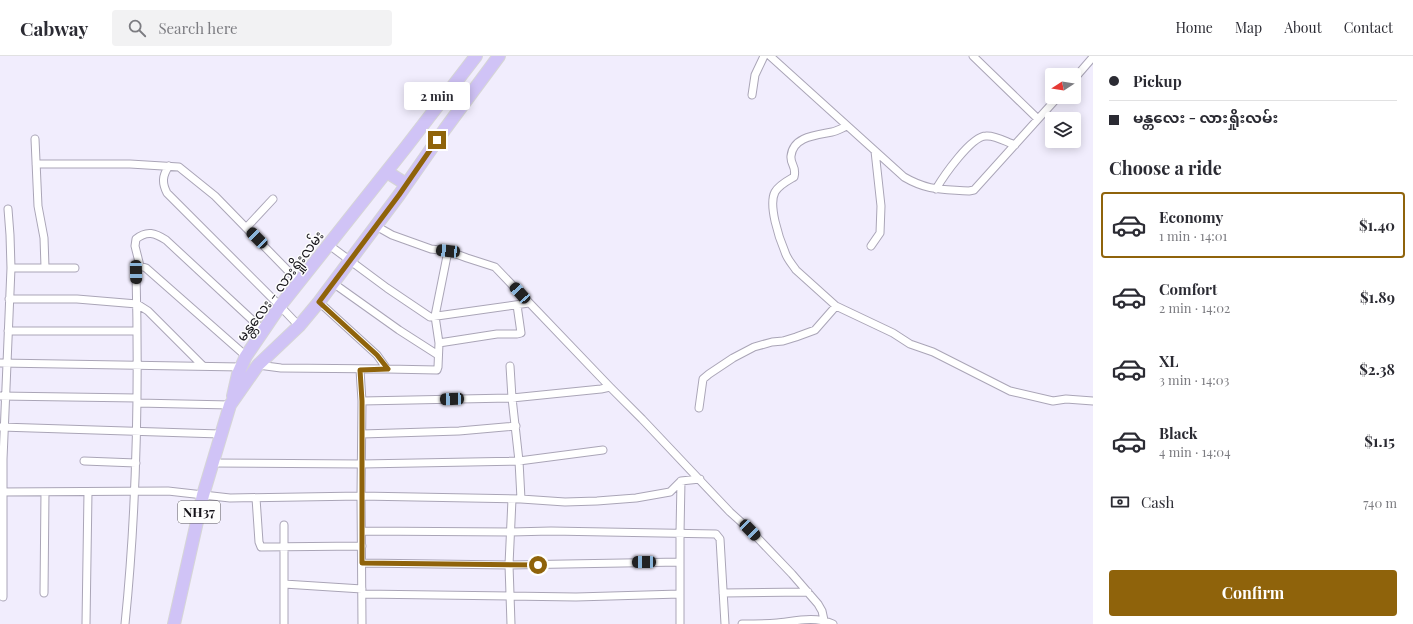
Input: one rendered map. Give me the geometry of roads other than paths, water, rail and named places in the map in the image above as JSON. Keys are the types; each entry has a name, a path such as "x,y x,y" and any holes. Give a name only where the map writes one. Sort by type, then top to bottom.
{"highway":[{"name":"မန္တလေး - လားရှိုးလမ်း","path":"230,404 244,361 263,330 280,306 387,172 476,56"},
{"name":"NH37","path":"174,624 203,495 230,404 258,365 299,326 333,284 445,128 499,56"},
{"path":"387,172 406,184"}],"street":[{"path":"752,95 755,75 764,56"},
{"path":"770,56 904,177 914,183 936,189 974,190 1052,104"},
{"path":"973,56 1038,119"},
{"path":"1081,71 1093,57"},
{"path":"847,126 834,132 808,137 794,146 791,156 792,164 796,171 794,177 783,184 775,192 772,202 775,222 785,252 791,263 836,306 893,332 910,344 933,352 1010,391 1053,401 1066,399 1093,401"},
{"path":"936,189 948,169 975,140 984,135 1015,145"},
{"path":"35,139 38,206 44,238 45,267"},
{"path":"871,246 880,232 881,206 875,151"},
{"path":"36,164 130,164 179,167 215,196 299,282"},
{"path":"169,166 163,176 163,182 167,193 299,326"},
{"path":"246,228 273,199"},
{"path":"3,597 1,492 2,427 4,364 8,331 11,268 8,209"},
{"path":"376,226 392,234 431,249 448,251 495,267 695,476 700,479 730,512 750,530 808,592 818,604 822,611 824,620"},
{"path":"125,624 130,571 137,431 136,272 140,266 135,246 136,239 141,235 157,234 166,240 263,330"},
{"path":"329,245 387,288 430,316 529,303"},
{"path":"258,365 281,368 437,370 439,343 435,316 448,251"},
{"path":"140,266 146,268 244,361"},
{"path":"11,268 75,268"},
{"path":"333,284 438,355"},
{"path":"9,298 77,299 137,304 142,306 153,316 203,366"},
{"path":"319,302 377,355 388,369"},
{"path":"439,343 498,334 521,333 517,305"},
{"path":"698,408 703,379 709,374 732,358 754,347 772,342 783,341 815,330 836,306"},
{"path":"8,331 137,331"},
{"path":"4,364 203,366 244,361"},
{"path":"510,366 519,460 521,499"},
{"path":"360,370 362,401 362,624"},
{"path":"362,401 512,398 610,387"},
{"path":"3,396 230,404"},
{"path":"362,434 459,431 516,426"},
{"path":"2,427 220,434"},
{"path":"212,463 362,464 519,460 602,450"},
{"path":"84,461 136,463"},
{"path":"1,492 168,491 230,498 361,496 521,499 565,502 636,498 670,492 681,482 700,479"},
{"path":"680,624 681,482"},
{"path":"44,593 45,492"},
{"path":"86,624 88,492"},
{"path":"256,498 258,542 261,547 362,546"},
{"path":"511,624 509,565 512,499"},
{"path":"284,525 284,624"},
{"path":"362,530 716,534 720,539 725,624"},
{"path":"362,563 509,565 680,562"},
{"path":"284,584 362,592 510,596 576,597 680,594"},
{"path":"723,593 808,592"},
{"path":"742,624 815,619 824,620 833,624"}]}
